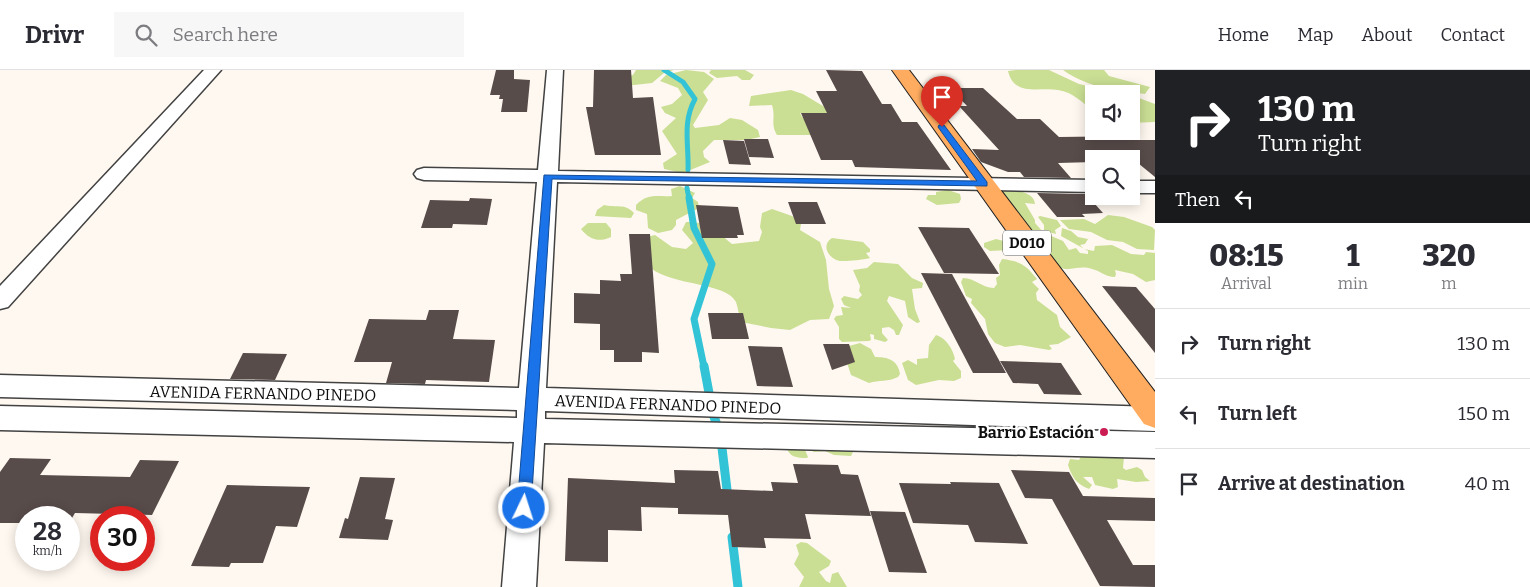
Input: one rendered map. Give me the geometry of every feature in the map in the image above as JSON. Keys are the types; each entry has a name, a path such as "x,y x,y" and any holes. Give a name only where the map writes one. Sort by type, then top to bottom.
{"main road":[{"name":"D010","path":"900,70 1155,416"}],"street":[{"path":"0,301 213,70"},
{"path":"519,587 555,70"},
{"path":"424,174 1085,186"},
{"path":"1140,187 1155,187"},
{"name":"AVENIDA FERNANDO PINEDO","path":"0,386 532,399 1155,420"},
{"name":"AVENIDA FERNANDO PINEDO","path":"0,418 1155,445"}],"green space":[{"path":"636,70 674,70 664,73 652,83 625,86 616,78 633,75"},
{"path":"686,70 704,72 714,79 703,92 708,100 693,125 695,128 719,125 730,118 742,120 758,130 760,137 746,140 714,140 703,151 704,157 710,162 683,173 664,169 663,163 677,154 662,131 676,118 665,113 661,107 672,104 682,95 678,88 660,81 666,75"},
{"path":"711,70 745,70 754,75 750,80 742,80 737,76 717,78 709,73"},
{"path":"1049,70 1085,85 1085,105 1063,91 1021,88 1011,79 1008,71"},
{"path":"1063,70 1104,70 1109,76 1150,87 1145,94 1140,93 1140,85 1096,85"},
{"path":"791,90 803,94 833,112 826,116 800,113 802,117 815,121 817,135 777,135 774,127 772,105 749,106 751,96"},
{"path":"1140,98 1155,104 1155,122 1140,123"},
{"path":"680,186 695,193 692,198 698,202 699,208 676,220 676,225 672,230 658,233 648,228 647,214 636,210 636,205 648,197 672,196 671,189"},
{"path":"948,190 960,194 961,199 959,203 937,205 926,199 928,195 936,195 936,192"},
{"path":"1009,190 1026,193 1034,199 1035,204 1025,203 1035,223 1044,233 1063,241 1069,250 1076,248 1080,253 1088,254 1088,251 1085,249 1094,251 1095,246 1112,245 1131,254 1144,255 1146,252 1155,253 1155,280 1146,282 1133,274 1115,270 1115,277 1089,268 1064,269 1056,265 1038,246 1040,241 1030,232 1008,200 999,191"},
{"path":"604,205 624,207 634,213 631,218 595,216 597,210"},
{"path":"772,209 792,216 801,224 800,230 820,242 826,260 829,289 834,306 829,319 810,320 790,330 741,322 736,302 730,296 710,287 660,274 651,268 645,258 639,239 655,235 672,247 686,249 693,243 682,230 686,222 694,222 706,225 732,244 759,241 762,232 760,227 762,213"},
{"path":"1108,215 1124,217 1152,227 1155,230 1154,250 1137,249 1123,242 1107,240 1091,232 1069,229 1060,220 1084,219 1095,224"},
{"path":"1038,217 1057,220 1061,226 1055,230 1056,234 1044,231 1044,225"},
{"path":"588,223 606,223 611,229 611,237 602,240 591,238 581,229"},
{"path":"1062,228 1071,231 1078,237 1088,239 1085,244 1080,245 1084,249 1061,236"},
{"path":"832,238 863,242 870,249 870,252 866,253 870,258 846,261 834,259 827,249 828,241"},
{"path":"996,239 1011,243 1007,248 1009,250 990,251 984,247 984,243"},
{"path":"1002,259 1014,261 1026,267 1033,274 1037,279 1032,282 1039,289 1036,293 1037,300 1057,315 1060,327 1071,337 1058,344 1049,345 1052,349 1049,350 1020,345 1005,347 995,343 988,334 985,319 971,303 972,299 966,296 961,282 963,278 967,278 994,288 997,284 996,278 1000,275 999,265"},
{"path":"874,262 898,264 912,278 923,283 922,288 912,289 915,309 920,322 917,323 908,317 905,301 889,296 887,301 903,325 899,335 896,335 894,330 889,327 882,328 882,333 888,340 885,342 874,339 874,335 870,334 871,340 869,341 842,342 839,339 839,327 834,319 836,316 843,315 841,307 851,308 844,305 841,299 844,296 858,299 862,295 853,270 867,268"},
{"path":"936,335 946,341 953,351 955,359 953,361 961,371 961,378 954,381 939,380 916,385 908,380 902,363 908,360 917,365 917,359 928,358 929,345"},
{"path":"860,343 871,349 875,357 895,362 900,374 898,377 891,380 869,383 851,375 847,363 849,346"},
{"path":"793,438 812,442 828,440 835,445 845,444 853,452 851,456 834,455 825,451 814,452 807,448 805,450 807,458 796,457 789,453 786,446"},
{"path":"1082,455 1124,457 1123,468 1126,470 1137,467 1142,470 1145,477 1150,481 1136,482 1117,479 1118,487 1113,489 1095,485 1092,477 1083,477 1092,485 1089,489 1075,480 1068,465 1070,459 1079,460"},
{"path":"801,542 807,543 831,561 829,566 819,572 826,581 830,583 832,574 838,572 847,587 799,587 804,577 794,564 799,554 796,545"}],"building":[{"path":"496,70 514,70 514,79 530,80 527,112 501,112 503,99 499,99 500,95 490,95"},
{"path":"594,70 631,70 633,98 653,97 661,155 595,155 586,107 593,107"},
{"path":"826,70 862,71 882,104 891,104 902,122 917,122 951,170 855,167 852,160 821,160 801,113 827,113 816,91 837,91"},
{"path":"950,88 983,88 1017,119 1040,119 1059,137 1085,137 1085,140 1155,140 1155,177 1140,165 1140,150 1085,150 1085,162 1058,163 1071,178 1024,177 1020,172 1008,172 981,162 972,149 999,150 959,106 967,106"},
{"path":"744,139 768,139 774,158 749,157"},
{"path":"723,140 744,141 751,165 729,164"},
{"path":"1037,193 1085,194 1085,205 1096,205 1103,213 1082,214 1085,217 1057,217"},
{"path":"470,198 492,199 487,225 453,224 452,228 421,228 430,200 469,201"},
{"path":"788,202 817,202 826,224 796,224"},
{"path":"696,205 738,207 744,235 737,235 738,238 702,238"},
{"path":"918,227 969,228 999,274 944,273"},
{"path":"629,234 650,234 659,353 642,352 642,362 614,362 614,350 600,350 600,324 574,323 574,293 600,294 600,280 621,281 620,274 632,274"},
{"path":"921,273 952,274 1006,373 973,373"},
{"path":"1102,286 1136,287 1155,309 1155,353"},
{"path":"429,310 459,310 453,339 495,340 489,382 426,380 425,384 386,383 392,362 354,362 369,319 426,320"},
{"path":"708,313 743,313 749,339 712,339"},
{"path":"823,344 849,344 855,362 832,370"},
{"path":"748,346 782,347 793,387 757,386"},
{"path":"243,353 287,354 275,380 230,379"},
{"path":"1000,361 1061,363 1082,395 1044,394 1038,384 1013,383"},
{"path":"10,458 51,459 40,475 130,477 140,460 179,461 155,509 155,506 90,506 90,513 80,513 80,506 15,506 15,523 0,523 0,472"},
{"path":"793,464 838,465 841,474 858,475 871,516 805,514 811,539 764,538 766,548 732,547 728,515 678,514 678,508 641,507 642,531 608,530 608,562 565,561 568,478 675,483 674,470 718,471 721,489 773,491 771,482 798,483"},
{"path":"1011,470 1069,472 1083,496 1155,498 1155,521 1107,520 1133,565 1155,565 1155,587 1100,586 1052,499 1025,498"},
{"path":"360,477 395,478 385,519 393,520 388,540 339,538 345,518 348,519"},
{"path":"950,482 999,483 1028,544 975,542 968,525 913,523 899,483 951,484"},
{"path":"227,485 310,487 297,527 276,526 263,563 231,563 229,567 191,566"},
{"path":"870,511 905,512 927,573 889,572"}],"waterway":[{"path":"664,70 683,82 695,99 687,125 688,170"},
{"path":"687,188 689,199"},
{"path":"689,198 694,228 712,264 694,319 704,367"},
{"path":"704,366 709,393"},
{"path":"714,417 716,422"},
{"path":"722,448 728,498"},
{"path":"732,537 738,587"}],"place":[{"name":"Barrio Estación","path":"1104,432"}],"route":[{"path":"524,508 547,176 984,184 942,127"}]}
